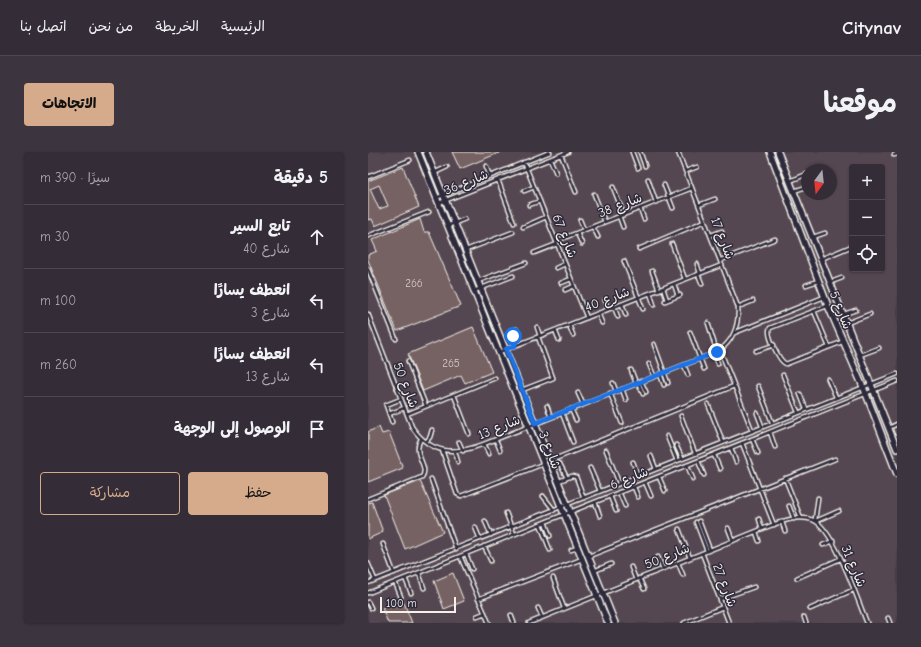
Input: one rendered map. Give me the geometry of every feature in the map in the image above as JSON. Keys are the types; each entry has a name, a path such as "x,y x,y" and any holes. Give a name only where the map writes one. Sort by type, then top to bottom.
{"street":[{"name":"شارع 3","path":"418,152 608,623"},
{"name":"شارع 3","path":"426,152 615,623"},
{"name":"شارع 5","path":"770,152 824,297 842,342 866,394 897,474"},
{"name":"شارع 5","path":"778,152 888,428 895,438 897,449"},
{"path":"818,281 828,277"}],"lane":[{"name":"شارع 36","path":"436,198 524,162 542,153 550,152"},
{"name":"شارع 36","path":"439,204 568,152"},
{"path":"632,152 638,168"},
{"path":"640,152 645,166"},
{"name":"شارع 17","path":"678,152 706,221 738,307 738,320 734,333"},
{"path":"561,155 576,192"},
{"path":"550,159 556,174"},
{"path":"368,177 410,160"},
{"name":"شارع 67","path":"524,162 587,318"},
{"path":"486,166 490,176"},
{"path":"686,171 697,167"},
{"path":"434,173 447,168"},
{"path":"790,181 801,176"},
{"path":"648,179 656,202"},
{"path":"498,180 514,223"},
{"path":"664,184 672,208"},
{"path":"524,191 534,187"},
{"path":"613,187 624,215"},
{"name":"شارع 38","path":"534,253 593,226 692,188"},
{"path":"794,191 801,189"},
{"path":"594,194 605,222"},
{"path":"699,205 714,199"},
{"path":"529,205 540,200"},
{"path":"640,208 644,219"},
{"path":"368,236 429,212"},
{"path":"619,216 623,227"},
{"path":"523,227 546,217"},
{"path":"447,226 465,219"},
{"path":"580,220 584,230"},
{"path":"639,249 706,221"},
{"path":"593,226 598,237"},
{"path":"711,235 722,231"},
{"path":"466,250 513,232"},
{"path":"812,237 825,232"},
{"path":"577,233 582,244"},
{"path":"721,260 775,239"},
{"path":"672,244 685,279"},
{"path":"821,259 849,247"},
{"path":"624,261 643,309"},
{"path":"478,281 526,263"},
{"path":"556,268 565,264"},
{"path":"697,264 702,284"},
{"name":"شارع 40","path":"499,352 722,265"},
{"path":"368,269 396,339"},
{"path":"652,271 659,290"},
{"path":"474,291 513,276"},
{"path":"830,282 842,278"},
{"path":"561,283 571,279"},
{"path":"806,285 818,281"},
{"path":"663,288 666,300 679,295 674,284"},
{"path":"565,290 574,286"},
{"path":"650,293 654,305"},
{"path":"718,364 717,352 734,333 824,297"},
{"path":"605,300 608,309"},
{"path":"738,307 753,301"},
{"path":"622,304 626,315"},
{"path":"828,306 770,328 768,331 780,360 786,364 842,342"},
{"path":"614,307 618,317"},
{"path":"843,315 856,310"},
{"path":"814,311 829,347"},
{"path":"598,313 602,323"},
{"name":"شارع 50","path":"368,314 412,427 426,442 441,450"},
{"path":"847,323 870,314"},
{"path":"708,323 717,352 734,386 752,430"},
{"path":"569,325 572,335"},
{"path":"522,390 553,378 537,328"},
{"path":"515,346 513,336 516,329"},
{"path":"555,330 559,340"},
{"path":"690,332 704,369"},
{"path":"654,344 668,384"},
{"path":"756,352 774,345"},
{"path":"860,356 879,348"},
{"name":"شارع 13","path":"441,450 455,452 463,451 496,440 562,412 717,352"},
{"path":"408,361 426,406"},
{"path":"649,364 654,376"},
{"path":"684,365 688,376"},
{"path":"631,370 644,393"},
{"path":"660,374 664,385"},
{"name":"شارع 6","path":"368,583 512,527 772,422 897,374"},
{"path":"783,375 798,412"},
{"path":"406,414 496,378"},
{"path":"828,379 836,397"},
{"name":"شارع 6","path":"368,593 897,381"},
{"path":"613,383 616,391"},
{"path":"550,463 734,386"},
{"path":"758,386 772,422"},
{"path":"622,389 626,400"},
{"path":"578,393 583,404"},
{"path":"610,393 622,423"},
{"path":"800,394 806,409"},
{"path":"454,395 469,434"},
{"path":"392,422 386,405 400,399"},
{"path":"708,404 723,442"},
{"path":"547,406 551,417"},
{"path":"389,414 404,408"},
{"path":"571,409 576,420"},
{"path":"562,412 573,442"},
{"path":"757,413 762,426"},
{"path":"681,416 695,453"},
{"path":"888,428 897,424"},
{"path":"426,442 430,437 432,430"},
{"path":"770,432 775,447"},
{"path":"667,436 677,461"},
{"path":"368,499 422,477 424,471 417,450 421,438"},
{"path":"752,439 758,454"},
{"path":"496,440 500,450"},
{"path":"459,442 463,451"},
{"path":"484,444 489,454"},
{"path":"742,444 774,525"},
{"path":"676,445 682,458"},
{"path":"731,448 736,462"},
{"path":"441,450 457,494 461,496 544,464"},
{"path":"606,450 620,483"},
{"path":"455,452 458,462"},
{"path":"714,455 720,469"},
{"path":"651,456 656,469"},
{"path":"588,556 835,459"},
{"path":"698,461 704,475"},
{"path":"550,463 557,462 560,464 567,478"},
{"path":"632,462 638,476"},
{"path":"687,465 693,479"},
{"path":"590,468 600,491"},
{"path":"558,482 567,478 576,477 584,498"},
{"path":"659,477 665,491"},
{"path":"785,478 802,518"},
{"path":"431,480 456,549"},
{"path":"646,482 651,496"},
{"path":"634,487 638,497"},
{"path":"619,492 625,506"},
{"path":"543,496 554,510"},
{"path":"610,496 616,511"},
{"path":"815,521 818,498"},
{"path":"595,502 600,516"},
{"path":"789,506 794,519"},
{"path":"815,521 839,511"},
{"path":"506,513 514,534"},
{"name":"شارع 50","path":"529,623 762,529 794,519 802,518 815,521"},
{"path":"759,519 762,529"},
{"path":"485,521 491,535"},
{"name":"شارع 31","path":"815,521 825,530 833,541 867,623"},
{"path":"545,522 550,536"},
{"path":"698,522 709,551"},
{"path":"782,522 786,531"},
{"path":"540,524 550,550"},
{"path":"475,527 480,539"},
{"path":"728,528 733,541"},
{"path":"679,529 690,558"},
{"path":"756,532 760,540"},
{"path":"823,545 833,541"},
{"path":"383,544 394,573"},
{"path":"484,546 491,561"},
{"path":"571,550 577,547"},
{"name":"شارع 27","path":"702,553 729,623"},
{"path":"466,554 472,569"},
{"path":"460,556 489,623"},
{"path":"658,557 662,569"},
{"path":"478,598 582,559"},
{"path":"797,578 840,559"},
{"path":"368,563 375,580"},
{"path":"678,563 683,575"},
{"path":"594,571 611,564"},
{"path":"631,567 644,589"},
{"path":"419,573 424,588"},
{"path":"405,578 411,593"},
{"path":"553,578 564,608"},
{"path":"395,582 401,597"},
{"path":"720,599 754,587"},
{"path":"810,609 853,590"},
{"path":"368,602 371,608"},
{"path":"684,623 723,607"},
{"path":"538,608 542,617"},
{"path":"477,616 485,613"},
{"path":"511,615 514,623"},
{"path":"804,617 806,623"},
{"path":"888,618 890,623"}],"shaded area":[{"path":"368,152 897,152 897,623 368,623"}],"building":[{"path":"452,152 501,152 460,169"},
{"path":"403,167 419,207 375,226 372,219 368,220 368,181","holes":["379,185 388,206 379,209 370,189"]},
{"path":"420,219 424,232 429,232 461,306 397,331 368,260 368,255 377,251 372,240"},
{"path":"473,327 492,372 465,383 461,375 423,391 408,354"},
{"path":"379,427 382,434 389,432 403,468 368,482 368,432"},
{"path":"420,481 443,532 405,549 384,495"},
{"path":"372,502 383,532 368,539 368,503"},
{"path":"453,573 464,601 444,609 434,581"},
{"path":"403,600 412,623 388,623 382,608"}],"route":[{"path":"513,336 515,346 506,349 535,423 717,352"}]}
